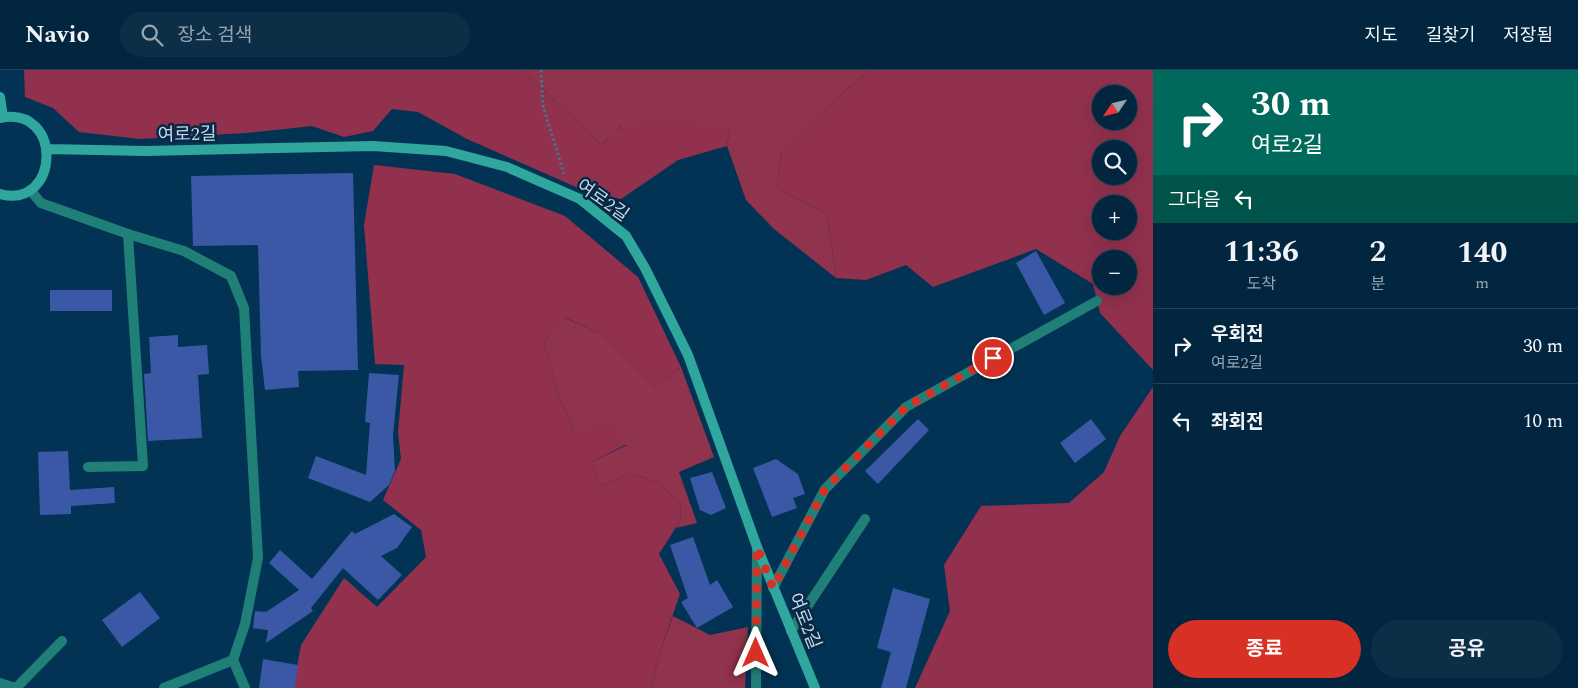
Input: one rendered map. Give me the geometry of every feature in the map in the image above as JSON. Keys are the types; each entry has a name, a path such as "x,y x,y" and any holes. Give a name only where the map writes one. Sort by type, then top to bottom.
{"street":[{"path":"0,97 2,118 15,117 27,121 43,138 47,149 45,172 30,190 18,195 0,194"},
{"name":"여로2길","path":"47,149 146,151 373,146 446,151 507,167 580,199 626,236 645,268 688,356 757,547 815,688"},
{"path":"30,190 41,203 128,234 184,251 231,276 244,308 258,558 245,624 233,660 245,688"},
{"path":"88,467 143,466 128,234"},
{"path":"773,588 825,489 906,407 1097,301"},
{"path":"791,631 865,519"},
{"path":"756,688 757,547"},
{"path":"0,683 15,688 62,641"},
{"path":"164,688 233,660"}],"path":[{"path":"541,70 543,106 568,194"}],"shaded area":[{"path":"24,70 523,70 601,145 621,127 634,122 661,117 689,119 730,128 727,146 678,160 621,199 587,192 467,139 418,112 392,109 373,131 344,137 312,126 246,133 140,139 79,132 53,108 25,97"},
{"path":"523,70 870,70 839,96 781,152 777,189 827,214 836,278 774,229 746,200 727,146 730,128 620,127 601,145"},
{"path":"870,70 1153,70 1153,370 1100,313 1096,295 1137,295 1137,250 1092,250 1092,283 1036,249 933,287 906,265 866,280 836,278 827,214 777,189 781,152 839,96"},
{"path":"374,165 455,174 565,216 638,277 681,367 655,387 602,334 566,318 544,343 558,394 575,433 611,419 627,444 591,462 601,486 630,473 657,482 681,504 680,521 659,554 680,594 659,655 651,688 293,688 301,645 344,578 377,607 426,557 421,530 383,500 401,459 398,432 404,365 375,364 364,225"},
{"path":"565,318 602,334 655,387 681,367 714,457 679,472 697,523 676,528 680,521 681,504 657,482 630,473 601,486 591,462 627,445 575,433 558,394 544,343"},
{"path":"1153,387 1153,688 915,688 950,611 944,565 981,506 1069,503 1104,472 1120,436"},
{"path":"673,616 710,635 748,627 745,688 651,688 659,655"}],"building":[{"path":"353,173 358,370 298,371 299,387 265,390 261,356 258,245 193,246 191,176"},
{"path":"1036,251 1065,303 1044,315 1016,263"},
{"path":"50,290 112,290 112,311 50,311"},
{"path":"178,335 178,347 207,345 209,374 198,375 202,438 148,441 144,374 151,373 149,337"},
{"path":"369,373 399,375 393,435 395,471 389,485 370,502 308,478 316,456 366,475 370,423 365,422"},
{"path":"918,419 929,430 878,484 865,471"},
{"path":"1091,419 1106,439 1075,463 1060,443"},
{"path":"68,451 70,490 114,487 115,503 71,506 71,514 40,515 38,452"},
{"path":"776,459 798,474 805,494 793,498 797,508 772,517 753,468"},
{"path":"712,472 726,508 711,515 700,510 690,478"},
{"path":"394,514 412,527 397,548 381,556 402,575 378,600 343,568 311,608 313,611 266,643 268,630 253,628 255,611 266,612 299,590 269,563 280,550 312,579 352,531 355,534"},
{"path":"693,537 710,585 717,580 733,607 697,628 681,602 688,598 670,545"},
{"path":"893,588 930,599 906,688 881,688 891,652 877,648"},
{"path":"140,592 160,618 122,647 102,620"},
{"path":"263,659 298,665 295,688 259,688"}],"route":[{"path":"756,653 757,547 773,588 825,489 906,407 993,358"}]}
